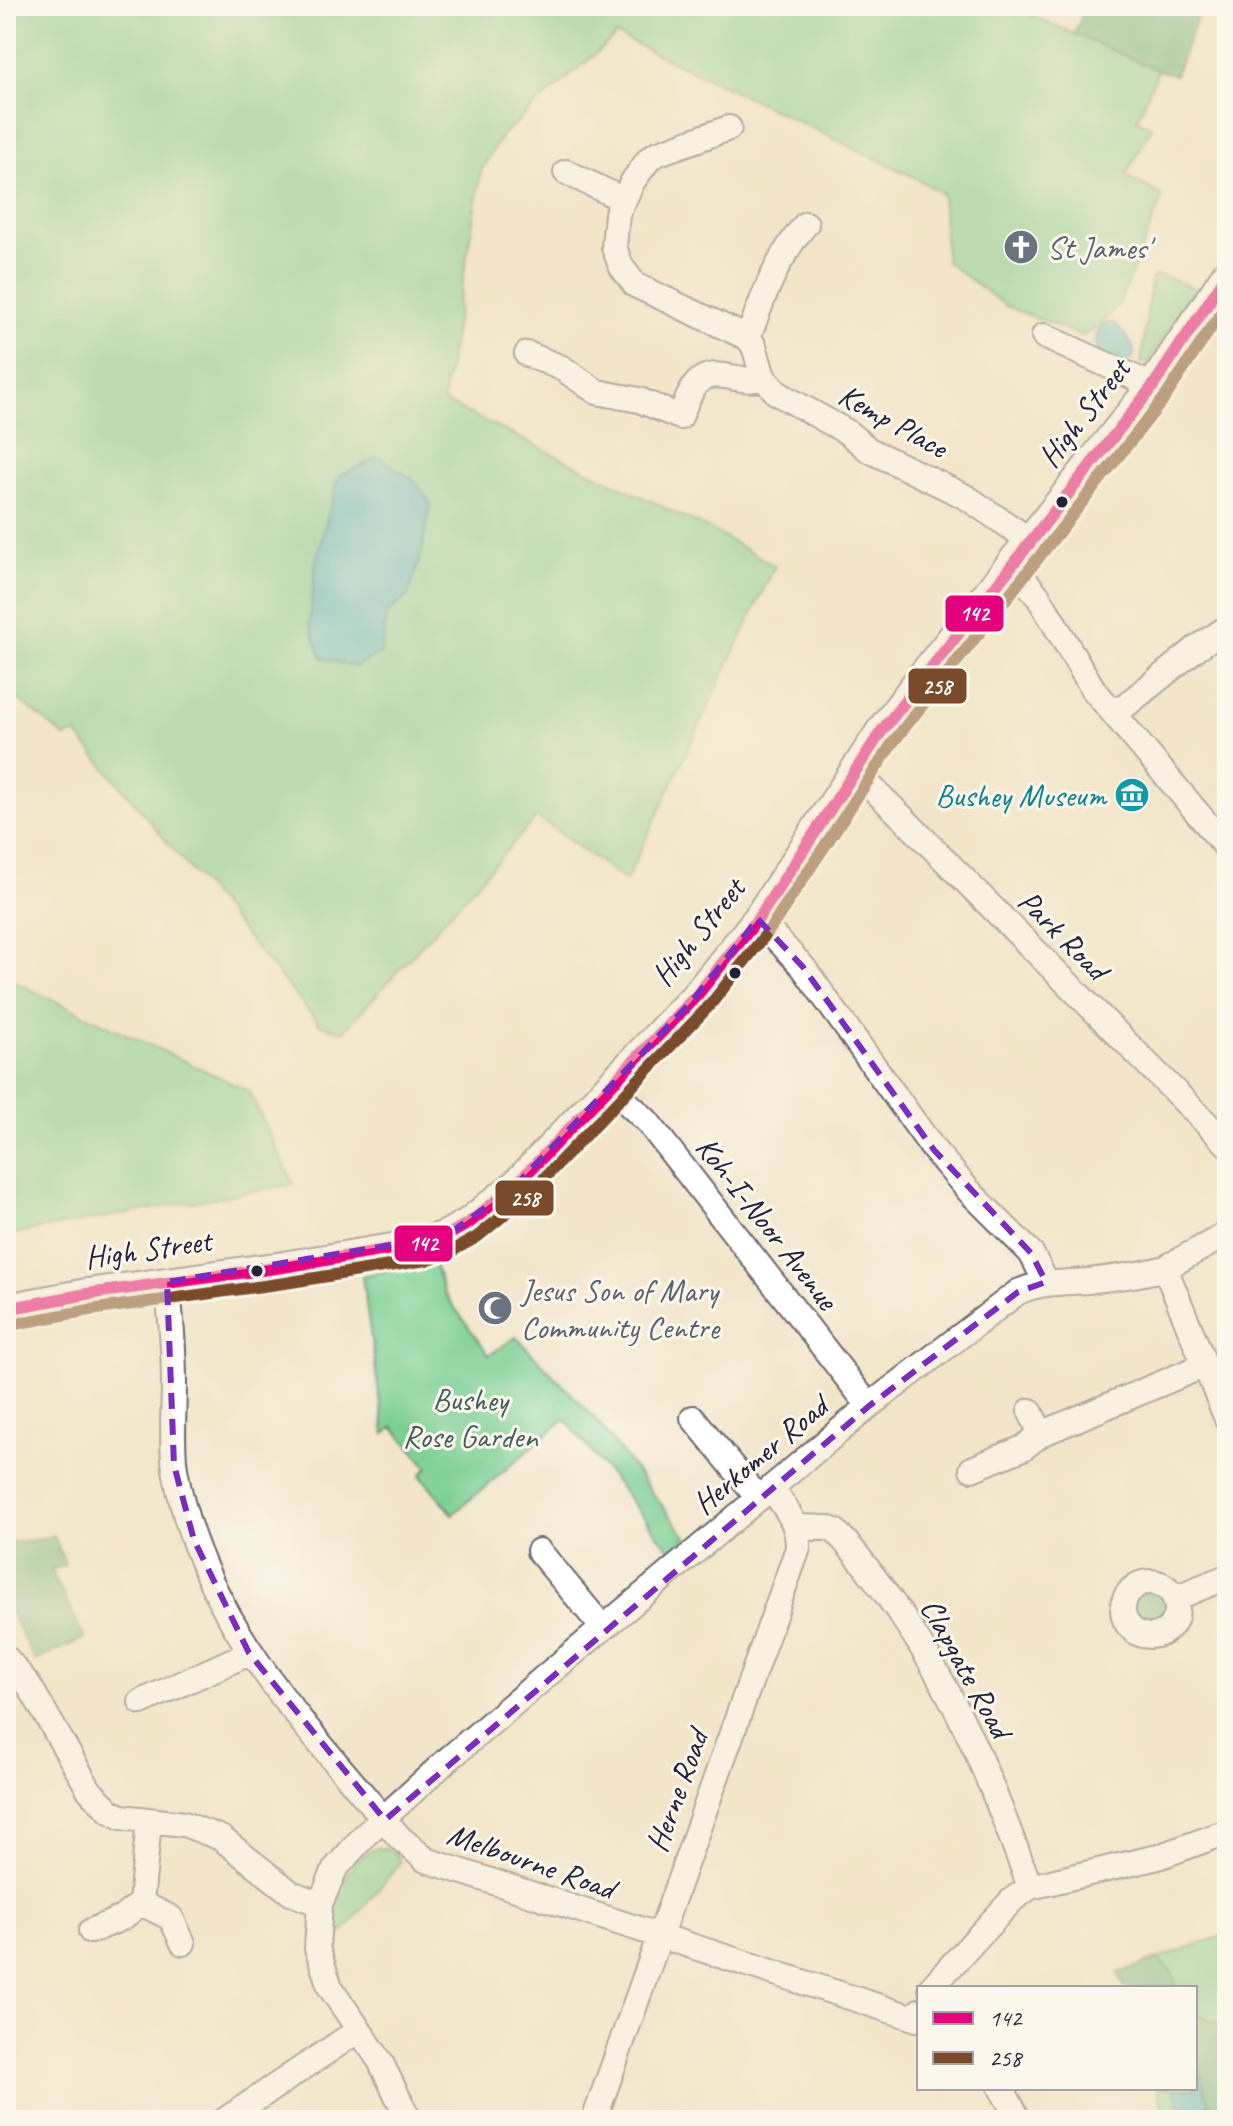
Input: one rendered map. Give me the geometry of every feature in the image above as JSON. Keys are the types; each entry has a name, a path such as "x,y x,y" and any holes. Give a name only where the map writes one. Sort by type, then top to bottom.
{"main road":[{"name":"High Street","path":"6,1309 422,1244 446,1236 488,1210 515,1186 698,994 758,919 853,773 922,677 1153,386 1227,275"}],"street":[{"path":"527,354 562,368 597,392 639,400 680,417 694,387 706,376 713,374 752,381 763,377 754,346 748,338 652,295 628,277 614,247 617,214 641,168 656,154 729,128"},
{"path":"566,172 624,200"},
{"path":"748,338 778,262 789,243 806,224"},
{"path":"1044,336 1153,386"},
{"name":"Kemp Place","path":"763,377 777,393 847,432 869,450 966,497 1031,541"},
{"path":"1012,565 1038,596 1093,689 1227,848"},
{"path":"1115,714 1198,647 1227,628"},
{"name":"Park Road","path":"853,773 902,817 1227,1144"},
{"path":"758,919 803,967 934,1150 969,1191 1031,1253 1046,1282"},
{"name":"Koh-I-Noor Avenue","path":"609,1086 647,1121 869,1406"},
{"name":"Herkomer Road","path":"320,1904 330,1877 346,1855 445,1762 869,1406 1018,1292 1046,1282 1086,1281 1165,1268 1227,1234"},
{"path":"1165,1268 1227,1419"},
{"name":"Melbourne Road","path":"167,1282 174,1357 174,1465 194,1540 217,1596 249,1653 399,1837 426,1860 659,1937 917,2017"},
{"path":"972,1469 1023,1448 1041,1434 1205,1365"},
{"path":"1030,1411 1041,1434"},
{"path":"693,1418 764,1493 789,1511 797,1527"},
{"name":"Clapgate Road","path":"797,1527 821,1527 835,1531 869,1571 913,1633 941,1677 973,1740 1030,1887"},
{"name":"Herne Road","path":"594,2120 795,1560 797,1527"},
{"path":"539,1551 603,1628"},
{"path":"1175,1598 1227,1577"},
{"path":"141,1702 249,1653"},
{"path":"6,1658 30,1687 64,1749 101,1803 121,1817 184,1824 221,1838 291,1893 320,1904 317,1948 330,1987 380,2061 409,2120"},
{"path":"91,1931 122,1918 141,1903 149,1821"},
{"path":"933,1986 1012,1900 1030,1887 1158,1857 1227,1832"},
{"path":"141,1903 171,1918 183,1943"},
{"path":"225,2120 359,2030"},
{"path":"1002,2090 1019,2120"}],"highlighted area":[{"path":"758,919 803,967 934,1150 1031,1253 1046,1282 1018,1292 869,1406 385,1820 249,1653 194,1540 174,1465 167,1282 446,1236 515,1186 691,1002"}],"green space":[{"path":"6,6 1010,6 1158,70 1137,120 1152,127 1126,175 1163,196 1118,306 1099,327 1082,336 1006,306 946,262 942,194 910,175 617,35 503,134 481,171 443,401 715,532 775,566 626,881 537,817 343,1032 320,1025 76,733 65,737 6,689"},
{"path":"1086,6 1186,6 1200,11 1175,75 1074,34"},
{"path":"1155,276 1195,288 1148,363 1141,363 1151,280"},
{"path":"6,978 249,1091 294,1184 6,1235"},
{"name":"Bushey Rose Garden","path":"433,1260 445,1294 489,1355 516,1337 594,1417 687,1538 671,1551 565,1419 453,1514 420,1475 428,1467 393,1427 385,1434 362,1276"},
{"path":"54,1535 65,1565 51,1570 85,1638 35,1661 6,1604 6,1542"},
{"path":"1151,1589 1166,1595 1172,1610 1166,1625 1151,1631 1136,1625 1130,1610 1136,1595"},
{"path":"377,1848 391,1851 400,1861 342,1934 334,1935 330,1928 343,1881 357,1861"},
{"path":"1227,1934 1227,2120 1166,2120 1158,2090 1197,2090 1197,1986 1123,1986 1118,1973"},
{"path":"1157,1959 1171,1971 1174,1986 1123,1986 1118,1973"},
{"path":"1197,2014 1220,2024 1227,2040 1227,2120 1214,2120 1197,2065"}],"water":[{"path":"1112,322 1134,349 1131,360 1120,362 1098,354 1095,338 1102,325"},
{"path":"378,457 413,479 431,504 422,552 408,596 387,613 380,654 355,667 322,658 309,624 316,560 338,477"},
{"path":"1197,2065 1214,2120 1185,2120 1174,2090 1197,2090"}],"transit line":[{"name":"142","path":"6,1309 422,1244 446,1236 469,1223 515,1186 698,994 758,919 881,732 1153,386 1227,275"},
{"name":"258","path":"9,1325 426,1260 452,1251 477,1237 525,1198 710,1005 770,929 894,741 1166,396 1227,304"}],"place":[{"name":"St James'","path":"1021,247"},
{"name":"Bushey Museum","path":"1132,795"},
{"name":"Jesus Son of Mary Community Centre","path":"495,1308"}]}
